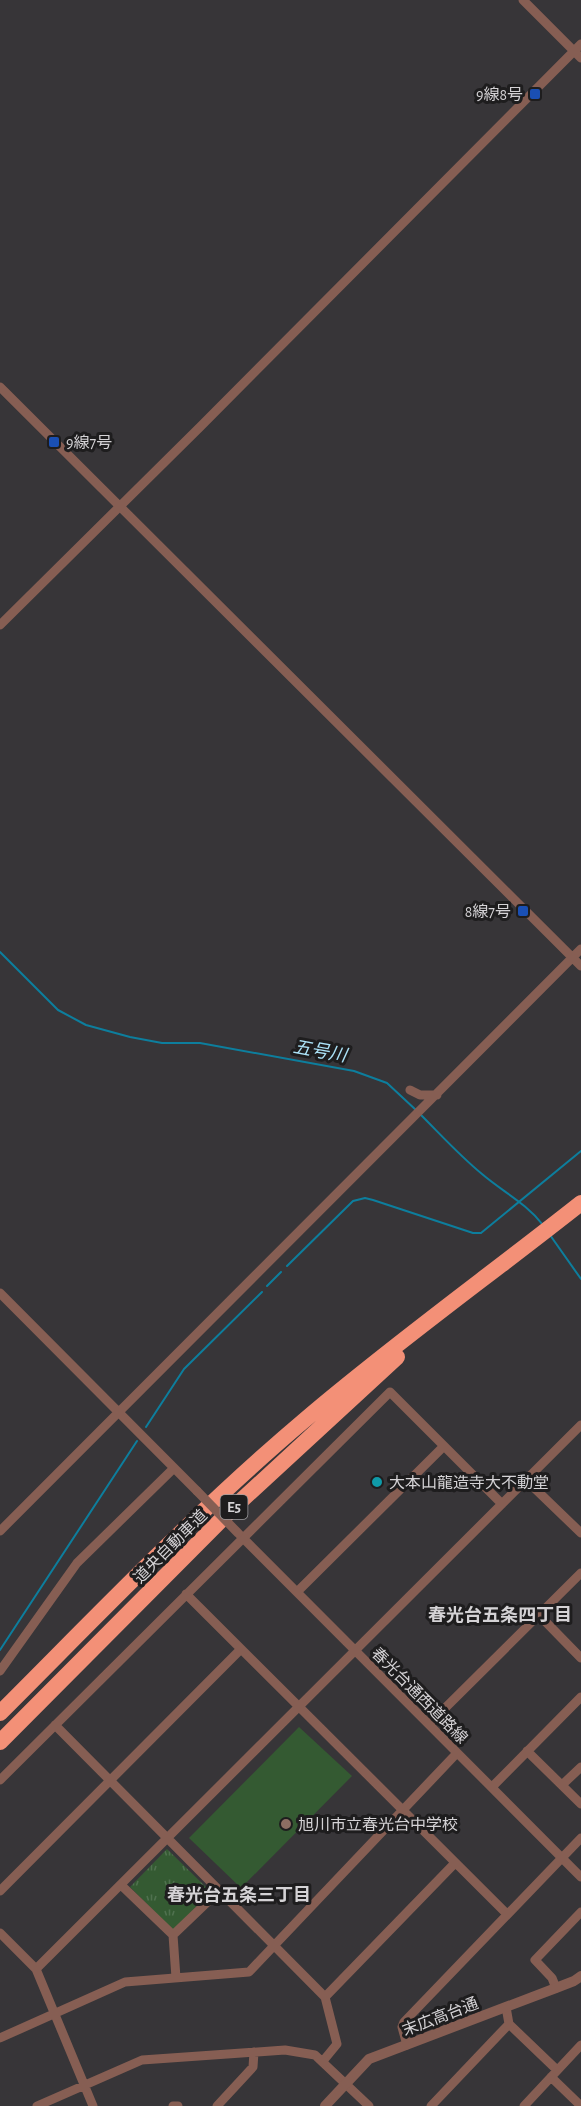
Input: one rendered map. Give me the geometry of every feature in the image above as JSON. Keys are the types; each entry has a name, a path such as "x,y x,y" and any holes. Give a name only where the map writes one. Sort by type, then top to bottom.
{"highway":[{"name":"道央自動車道","path":"0,1713 218,1496 332,1397 581,1203"},
{"name":"道央自動車道","path":"0,1742 231,1510 477,1283"}],"street":[{"path":"0,625 579,51 523,0"},
{"path":"0,387 581,966"},
{"path":"0,1531 581,949"},
{"path":"410,1090 420,1095 437,1095"},
{"name":"春光台通西道路線","path":"0,1293 581,1877"},
{"path":"0,1780 186,1594 240,1535 390,1392 502,1504"},
{"path":"36,1969 581,1425"},
{"path":"297,1592 443,1447"},
{"path":"0,1671 77,1563 174,1468"},
{"path":"526,1480 581,1533"},
{"path":"429,1724 581,1573"},
{"path":"186,1594 507,1914"},
{"path":"539,1615 581,1658"},
{"path":"0,1891 241,1649"},
{"path":"492,1787 581,1697"},
{"path":"55,1725 326,1997 337,2044 323,2061"},
{"path":"527,1751 581,1804"},
{"path":"0,2038 125,1982 249,1972 457,1753"},
{"path":"562,1785 581,1767"},
{"path":"407,2045 402,2027 404,2022 581,1838"},
{"path":"326,1997 455,1863"},
{"path":"120,1885 173,1935 176,1978"},
{"path":"173,1935 219,1891"},
{"path":"556,1988 552,1978 535,1960 581,1912"},
{"path":"0,1933 36,1969 93,2106"},
{"name":"末広高台通","path":"325,2106 369,2059 579,1981"},
{"path":"506,2007 509,2024 581,2106"},
{"path":"431,2106 509,2024"},
{"path":"524,2106 581,2045"},
{"path":"38,2106 142,2060 285,2050 315,2055 369,2106"},
{"path":"217,2106 253,2067 254,2052"}],"green space":[{"path":"299,1727 352,1776 241,1888 189,1838"},
{"path":"167,1849 211,1892 173,1930 130,1887"}],"waterway":[{"name":"五号川","path":"0,952 58,1010 86,1025 162,1043 200,1043 354,1071 387,1083 417,1111"},
{"name":"五号川","path":"421,1115 474,1167 522,1204 543,1225"},
{"path":"287,1266 353,1201 365,1198 473,1233 481,1233 581,1151"},
{"name":"五号川","path":"550,1235 581,1279"},
{"path":"267,1286 281,1272"},
{"path":"146,1427 184,1369 262,1292"},
{"path":"0,1650 137,1441"}],"place":[{"name":"9線8号","path":"535,94"},
{"name":"9線7号","path":"54,442"},
{"name":"8線7号","path":"523,911"},
{"name":"大本山龍造寺大不動堂","path":"377,1482"},
{"name":"旭川市立春光台中学校","path":"286,1824"}],"district":[{"name":"春光台五条四丁目","path":"500,1615"},
{"name":"春光台五条三丁目","path":"239,1895"}]}
